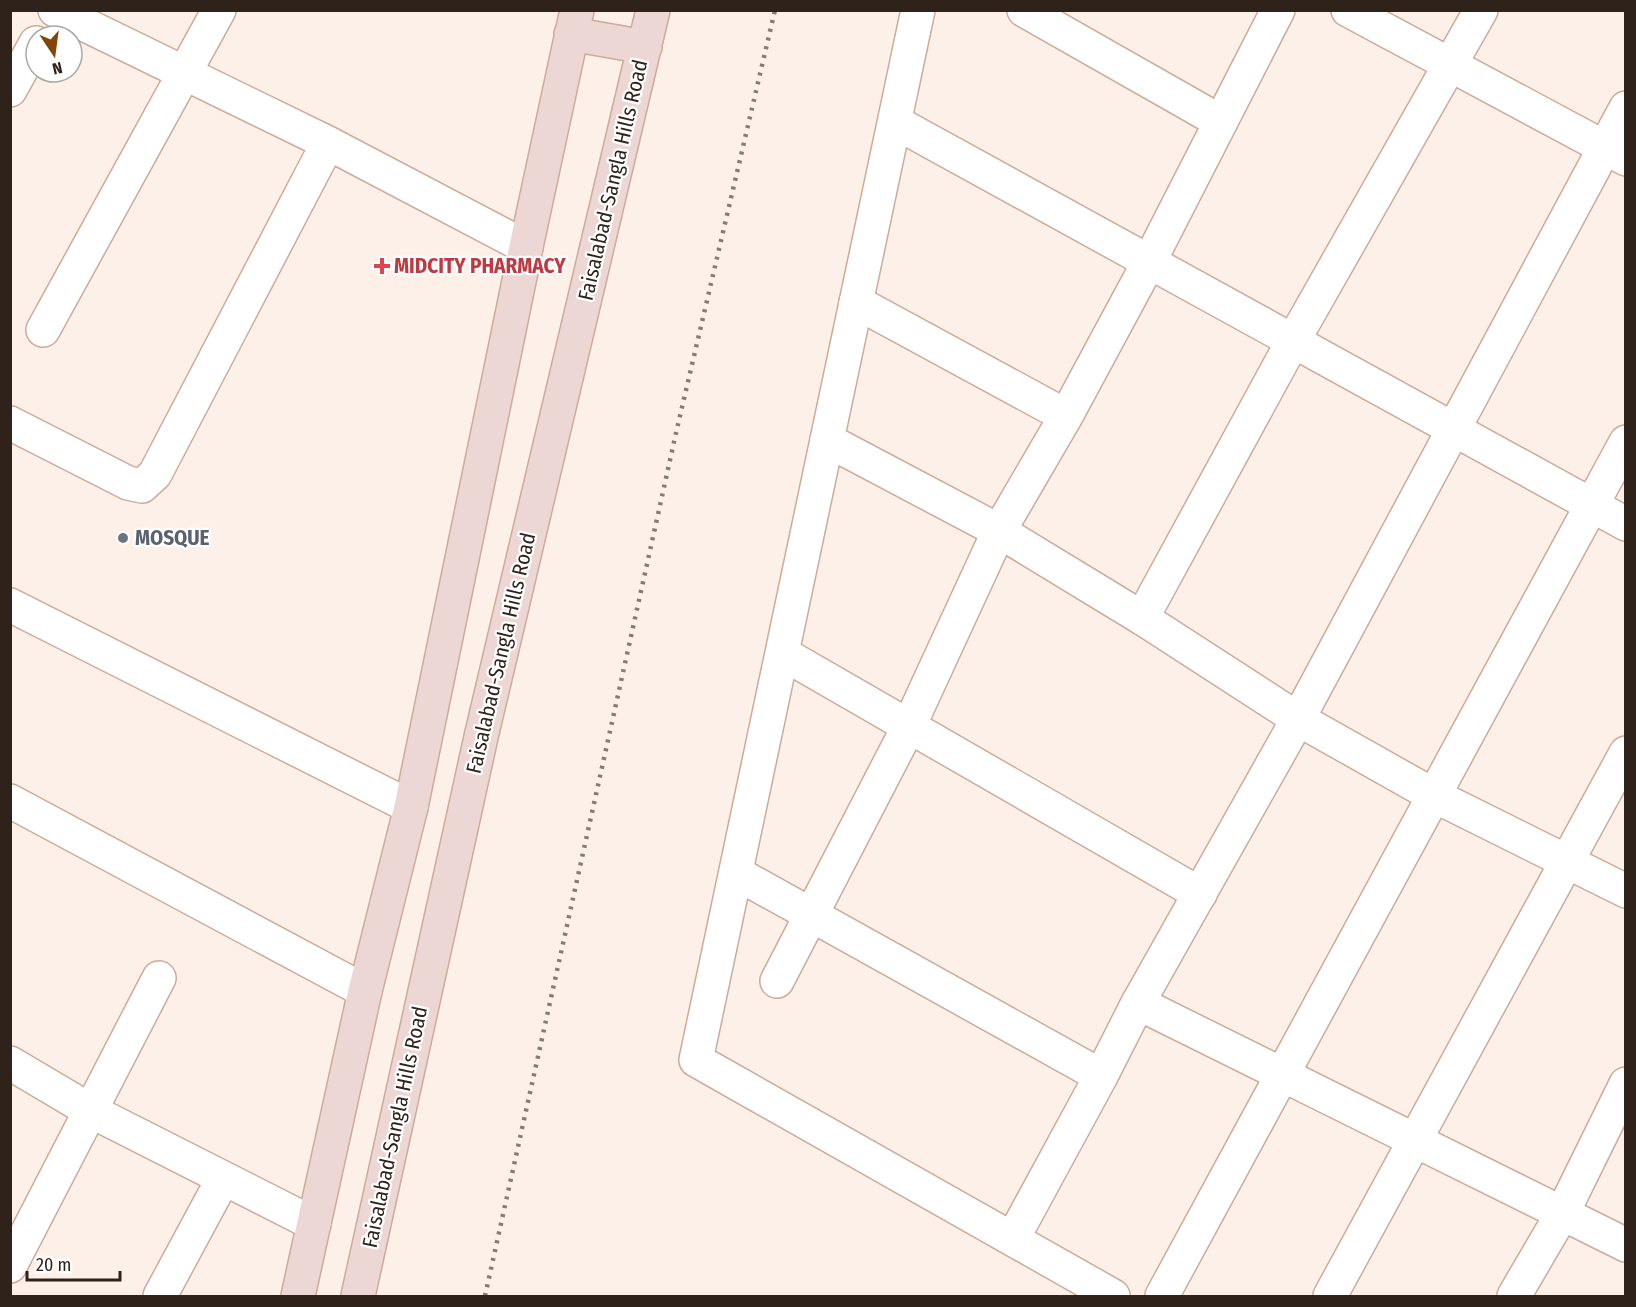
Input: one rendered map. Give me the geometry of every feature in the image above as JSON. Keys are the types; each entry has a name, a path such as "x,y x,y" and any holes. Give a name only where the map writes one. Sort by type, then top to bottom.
{"main road":[{"name":"Faisalabad-Sangla Hills Road","path":"358,1296 481,737 653,10"},
{"path":"298,1296 365,991 411,807 574,22 645,47"}],"street":[{"path":"46,24 54,10 328,143 526,247"},
{"path":"43,330 219,10"},
{"path":"918,10 696,1060 1113,1296"},
{"path":"1024,10 1221,122"},
{"path":"777,981 909,726 999,531 1066,416 1149,262 1278,10"},
{"path":"1347,10 1615,154"},
{"path":"1142,618 1293,342 1481,10"},
{"path":"10,90 24,65"},
{"path":"1013,1238 1138,1003 1298,719 1452,429 1615,154 1626,108"},
{"path":"895,122 1626,524"},
{"path":"10,423 128,483 142,486 155,474 328,143"},
{"path":"856,302 1066,416"},
{"path":"827,440 999,531 1142,618 1298,719 1433,795 1626,891"},
{"path":"1162,1296 1626,442"},
{"path":"10,605 411,807"},
{"path":"782,652 1200,894"},
{"path":"1330,1296 1626,753"},
{"path":"10,801 365,991"},
{"path":"736,873 1101,1076"},
{"path":"10,1266 159,978"},
{"path":"1138,1003 1626,1245"},
{"path":"10,1063 91,1111 314,1224"},
{"path":"1514,1296 1562,1214 1626,1084"},
{"path":"160,1296 223,1179"}],"railway":[{"path":"485,1296 676,433 775,10"}],"place":[{"name":"MIDCITY PHARMACY","path":"382,266"},
{"name":"MOSQUE","path":"123,538"}]}
